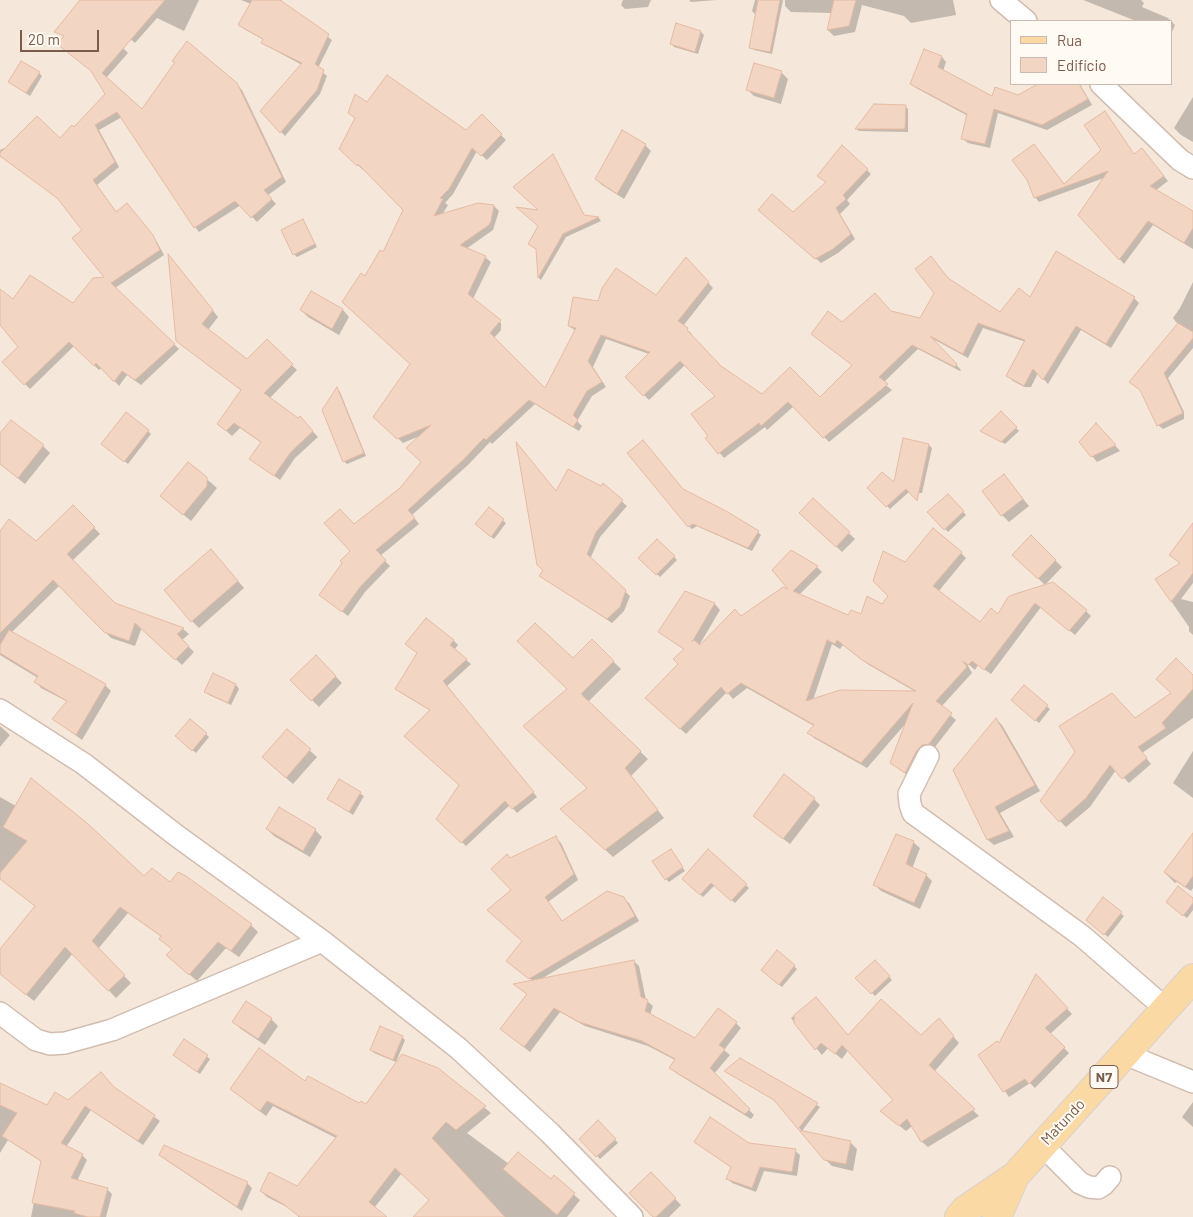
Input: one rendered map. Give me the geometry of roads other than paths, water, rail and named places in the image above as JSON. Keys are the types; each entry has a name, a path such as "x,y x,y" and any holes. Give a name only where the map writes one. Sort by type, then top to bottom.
{"main road":[{"name":"Matundo","path":"1015,1176 1193,978"},
{"name":"N7","path":"959,1217 965,1210 1015,1176"},
{"name":"N7","path":"998,1217 1015,1176"}],"street":[{"path":"1001,0 1025,20"},
{"path":"1102,85 1180,160 1193,168"},
{"path":"0,710 84,764 177,836 322,941 458,1048 550,1133 632,1217"},
{"path":"928,756 909,794 913,814 1082,936 1166,1009"},
{"path":"0,1013 36,1040 50,1044 65,1043 112,1030 322,941"},
{"path":"1126,1054 1193,1082"},
{"path":"1042,1145 1080,1182 1089,1187 1098,1188 1110,1177"}]}
